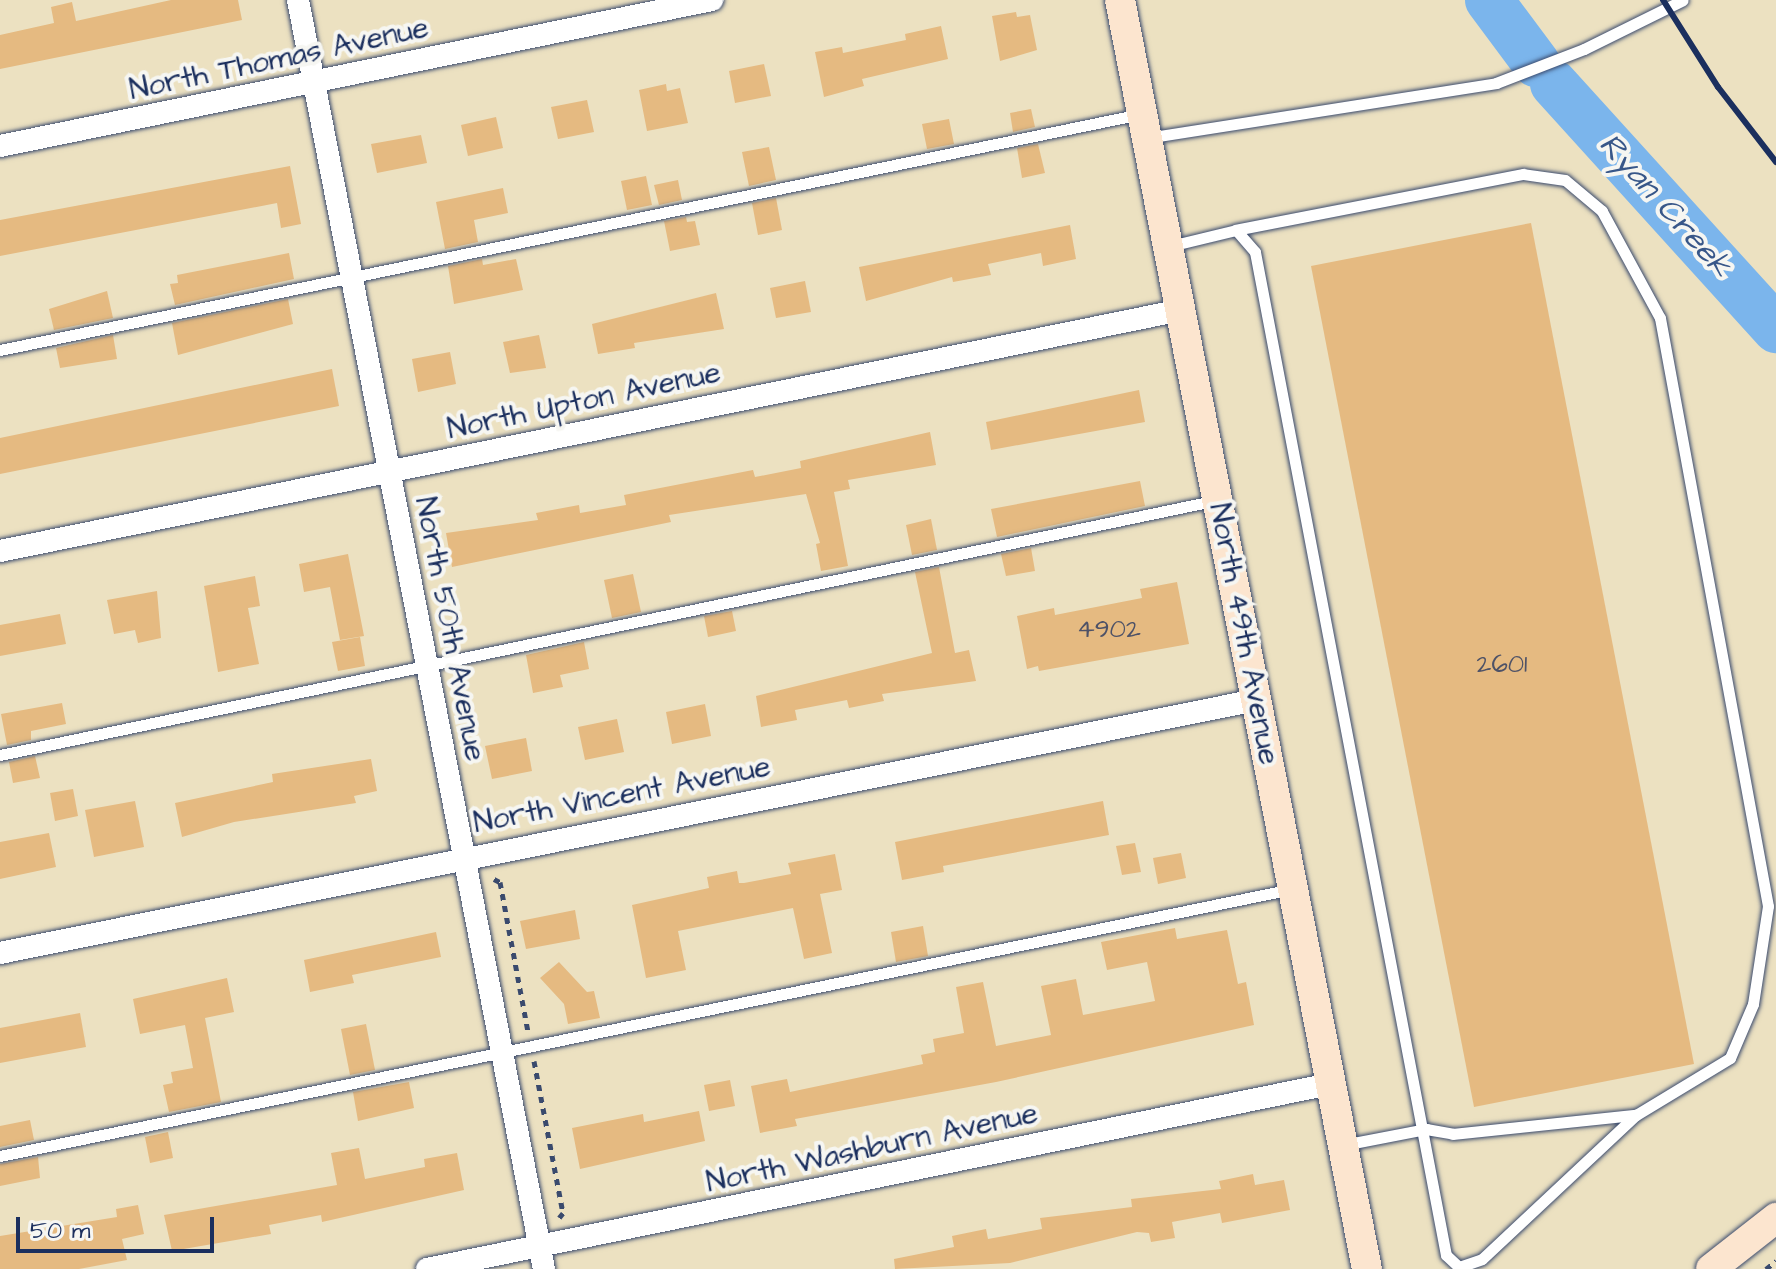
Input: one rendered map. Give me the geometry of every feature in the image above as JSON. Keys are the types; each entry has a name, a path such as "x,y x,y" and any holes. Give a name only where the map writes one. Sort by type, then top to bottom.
{"street":[{"name":"North 50th Avenue","path":"298,0 544,1269"},
{"name":"North Thomas Avenue","path":"0,146 712,0"},
{"name":"North 49th Avenue","path":"1120,0 1367,1269"},
{"name":"North Upton Avenue","path":"0,551 1181,310"},
{"name":"North Vincent Avenue","path":"0,953 462,857 1256,700"},
{"name":"North Washburn Avenue","path":"427,1269 1330,1084"},
{"path":"1711,1269 1776,1218"}],"lane":[{"path":"0,350 351,276 1144,126 1496,83 1584,49 1683,0"},
{"path":"1169,246 1236,230 1523,174 1565,180 1602,211 1660,318 1772,905 1753,1004 1730,1058 1636,1115 1482,1259 1459,1267 1446,1255 1426,1129 1255,252 1236,230"},
{"path":"0,755 1218,500"},
{"path":"0,1156 1294,889"},
{"path":"1342,1146 1426,1129 1453,1134 1636,1115"}],"path":[{"path":"1766,1269 1776,1261"}],"building":[{"path":"171,0 238,0 242,20 0,69 0,35 54,23 51,7 72,2 76,21"},
{"path":"1016,12 1017,17 1030,15 1037,50 1000,61 992,16"},
{"path":"941,26 948,59 862,79 864,86 824,97 815,52 842,47 843,53 906,40 905,34"},
{"path":"764,64 771,96 735,103 729,71"},
{"path":"666,84 667,91 680,88 688,123 647,131 639,90"},
{"path":"587,100 594,132 558,139 551,107"},
{"path":"1031,109 1035,127 1013,132 1010,113"},
{"path":"496,117 503,148 468,156 461,125"},
{"path":"949,119 954,144 927,149 922,124"},
{"path":"421,135 427,163 377,173 371,144"},
{"path":"1038,144 1045,173 1022,178 1017,148"},
{"path":"769,147 776,180 749,186 742,152"},
{"path":"290,166 301,224 281,228 277,203 0,256 0,220"},
{"path":"646,176 652,205 627,210 621,181"},
{"path":"678,180 682,200 659,205 654,185"},
{"path":"503,188 508,213 474,220 478,242 445,249 436,202"},
{"path":"776,198 782,230 758,235 752,203"},
{"path":"686,217 687,222 695,221 700,245 670,251 664,221"},
{"path":"1531,223 1694,1064 1474,1107 1311,266"},
{"path":"1070,225 1076,259 1043,266 1041,253 988,264 991,275 953,282 952,277 866,301 859,267"},
{"path":"289,253 294,279 175,305 170,284 178,283 177,275"},
{"path":"482,259 483,265 516,259 523,290 454,304 448,266"},
{"path":"805,281 811,312 776,318 770,288"},
{"path":"107,291 113,318 54,330 49,309"},
{"path":"716,293 724,329 634,343 635,348 598,354 592,324"},
{"path":"288,299 293,324 178,355 172,323"},
{"path":"113,335 117,359 60,368 56,348"},
{"path":"539,335 546,368 510,373 503,342"},
{"path":"450,352 456,384 418,392 412,359"},
{"path":"332,369 339,406 0,474 0,438"},
{"path":"1139,390 1145,422 991,450 986,422"},
{"path":"930,432 936,465 848,480 850,489 834,492 848,566 821,571 816,544 820,543 806,494 669,515 671,522 452,567 446,533 538,520 536,513 579,505 580,513 626,505 624,495 753,470 755,477 801,468 800,461"},
{"path":"1140,481 1145,506 997,537 991,509"},
{"path":"931,519 937,550 912,555 906,525"},
{"path":"1031,548 1035,571 1006,576 1001,554"},
{"path":"348,554 364,636 340,640 330,587 304,592 299,564"},
{"path":"939,567 955,653 969,650 976,681 882,694 884,701 849,708 847,700 795,710 797,720 761,727 756,696 932,653 915,572"},
{"path":"633,574 641,612 612,618 604,580"},
{"path":"255,576 260,606 248,608 259,664 218,672 204,586"},
{"path":"1177,582 1189,644 1039,671 1038,666 1027,669 1017,616 1054,608 1055,615 1142,598 1140,589"},
{"path":"157,591 161,638 138,643 135,630 114,634 107,600"},
{"path":"732,611 736,631 708,637 704,616"},
{"path":"60,614 66,644 0,656 0,625"},
{"path":"360,637 365,666 338,671 332,642"},
{"path":"584,642 589,669 560,675 563,687 533,693 526,655"},
{"path":"62,703 66,724 31,731 31,740 7,745 1,714"},
{"path":"705,704 711,736 672,744 666,712"},
{"path":"617,719 624,752 585,760 578,727"},
{"path":"526,738 532,771 492,779 485,746"},
{"path":"35,756 40,778 13,783 9,762"},
{"path":"371,759 377,791 354,796 356,803 234,822 182,837 175,803 273,782 272,774"},
{"path":"73,789 78,816 55,821 50,793"},
{"path":"135,801 144,847 94,857 85,810"},
{"path":"1103,801 1109,835 943,866 944,872 902,880 895,842"},
{"path":"49,833 56,867 0,879 0,842"},
{"path":"1135,843 1141,872 1122,875 1116,846"},
{"path":"1181,853 1186,878 1158,884 1153,858"},
{"path":"835,854 842,890 820,894 832,953 804,959 793,908 678,931 686,970 646,978 632,905 709,888 707,877 737,871 739,883 744,883 791,874 788,863"},
{"path":"575,910 580,939 526,949 520,921"},
{"path":"923,926 928,956 896,962 891,932"},
{"path":"1175,928 1177,939 1227,930 1238,984 1246,982 1254,1025 996,1082 795,1119 797,1126 760,1133 751,1086 787,1079 790,1092 923,1064 921,1055 935,1052 933,1039 964,1033 956,987 983,982 996,1046 1051,1035 1041,986 1076,979 1083,1015 1155,1001 1147,962 1107,970 1101,942"},
{"path":"436,932 441,957 352,975 354,983 310,992 304,960"},
{"path":"559,962 587,992 594,991 600,1018 568,1024 564,1004 540,978"},
{"path":"227,978 234,1012 205,1018 221,1102 169,1112 163,1085 173,1083 171,1072 193,1068 185,1025 140,1034 133,999"},
{"path":"80,1013 86,1047 0,1063 0,1028"},
{"path":"366,1024 375,1070 350,1075 341,1029"},
{"path":"730,1080 735,1106 709,1111 704,1085"},
{"path":"409,1082 414,1108 358,1121 353,1092"},
{"path":"699,1111 705,1141 580,1169 572,1128 643,1114 644,1122"},
{"path":"30,1120 34,1140 0,1147 0,1126"},
{"path":"168,1132 173,1158 150,1163 145,1137"},
{"path":"359,1148 365,1179 425,1167 424,1159 457,1153 464,1190 322,1222 321,1215 269,1225 271,1234 172,1251 164,1215 337,1185 331,1153"},
{"path":"38,1157 40,1178 0,1186 0,1164"},
{"path":"1253,1174 1255,1185 1284,1180 1290,1210 1222,1223 1220,1213 1172,1222 1175,1238 1151,1242 1149,1233 1137,1232 1010,1263 895,1269 894,1259 954,1247 952,1236 986,1229 988,1239 1042,1229 1040,1218 1132,1207 1131,1199 1221,1189 1219,1181"},
{"path":"138,1205 144,1234 122,1239 127,1260 79,1269 0,1269 0,1236 117,1217 116,1209"}],"waterway":[{"name":"Ryan Creek","path":"1489,0 1536,63"},
{"name":"Ryan Creek","path":"1554,84 1776,329"}],"railway":[{"path":"1663,0 1718,87 1776,162"}]}
